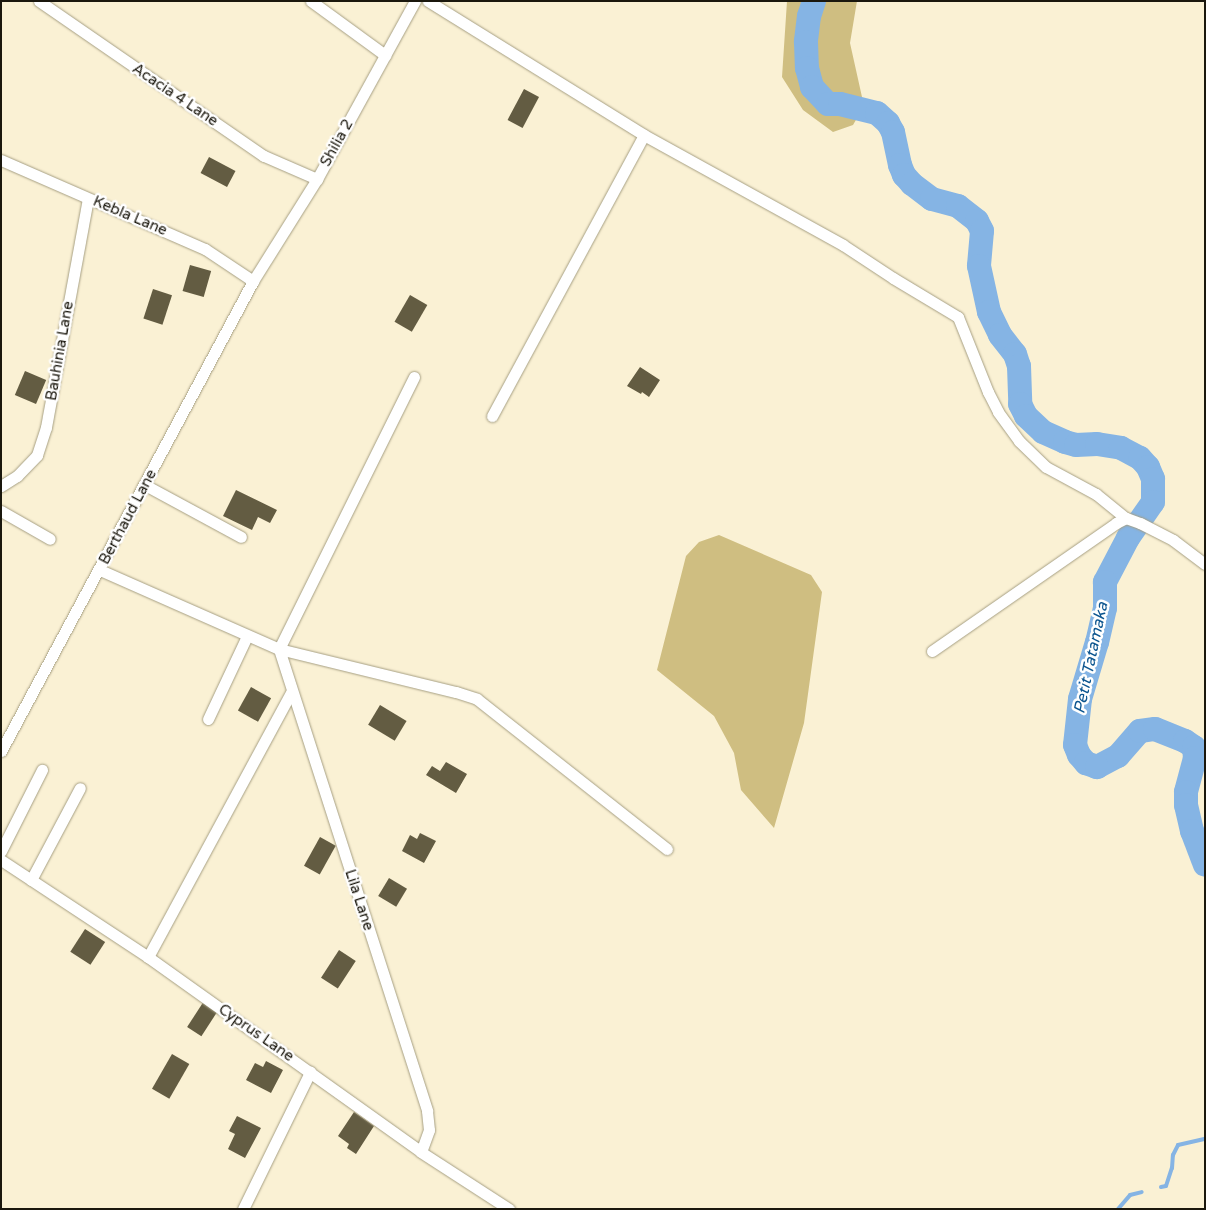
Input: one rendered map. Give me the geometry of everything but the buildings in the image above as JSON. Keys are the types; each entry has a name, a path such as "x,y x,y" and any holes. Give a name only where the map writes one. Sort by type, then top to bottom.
{"street":[{"name":"Acacia 4 Lane","path":"39,1 264,156 317,179"},
{"path":"311,1 385,55"},
{"name":"Shilia 2","path":"253,281 317,179 415,1"},
{"path":"428,1 644,135 843,245 958,317 988,392 998,412 1019,441 1046,467 1096,494 1126,518 1173,540 1205,564"},
{"path":"492,416 644,135"},
{"name":"Kebla Lane","path":"1,160 205,249 253,281"},
{"name":"Bauhinia Lane","path":"1,486 17,476 37,455 46,427 88,199"},
{"name":"Berthaud Lane","path":"1,751 100,570 253,281"},
{"path":"279,649 414,377"},
{"path":"145,485 241,537"},
{"path":"1,511 50,539"},
{"path":"932,651 1116,523 1126,518"},
{"path":"100,570 279,649 456,692 477,699 667,849"},
{"path":"208,719 247,636"},
{"name":"Lila Lane","path":"279,649 427,1111 428,1130 421,1152"},
{"path":"148,957 292,692"},
{"path":"1,851 42,770"},
{"path":"31,880 80,788"},
{"name":"Cyprus Lane","path":"1,860 148,957 421,1152 509,1209"},
{"path":"243,1209 310,1072"}],"shaded area":[{"path":"787,1 857,1 850,43 864,106 853,125 833,132 803,110 782,77"},
{"path":"719,535 811,575 822,592 804,723 774,828 741,790 734,753 714,716 657,670 686,556 699,542"}],"waterway":[{"name":"Petit Tatamaka","path":"814,1 809,16 806,42 807,68 812,87 828,104 840,104 877,113 888,123 893,132 900,165 904,175 912,184 932,199 958,206 977,221 982,231 979,266 989,312 1000,335 1015,354 1019,366 1020,404 1026,416 1043,432 1065,442 1076,445 1097,444 1121,448 1140,458 1148,467 1153,479 1153,502 1128,538 1105,582 1105,608 1080,699 1075,745 1079,755 1086,763 1097,767 1118,756 1140,731 1155,729 1185,741 1194,747 1195,758 1186,792 1186,805 1192,831 1205,865"},
{"name":"Petit Tatamaka","path":"1161,1187 1166,1186 1172,1168 1173,1155 1178,1145 1205,1139"},
{"name":"Petit Tatamaka","path":"1118,1209 1130,1195 1142,1192"}]}
